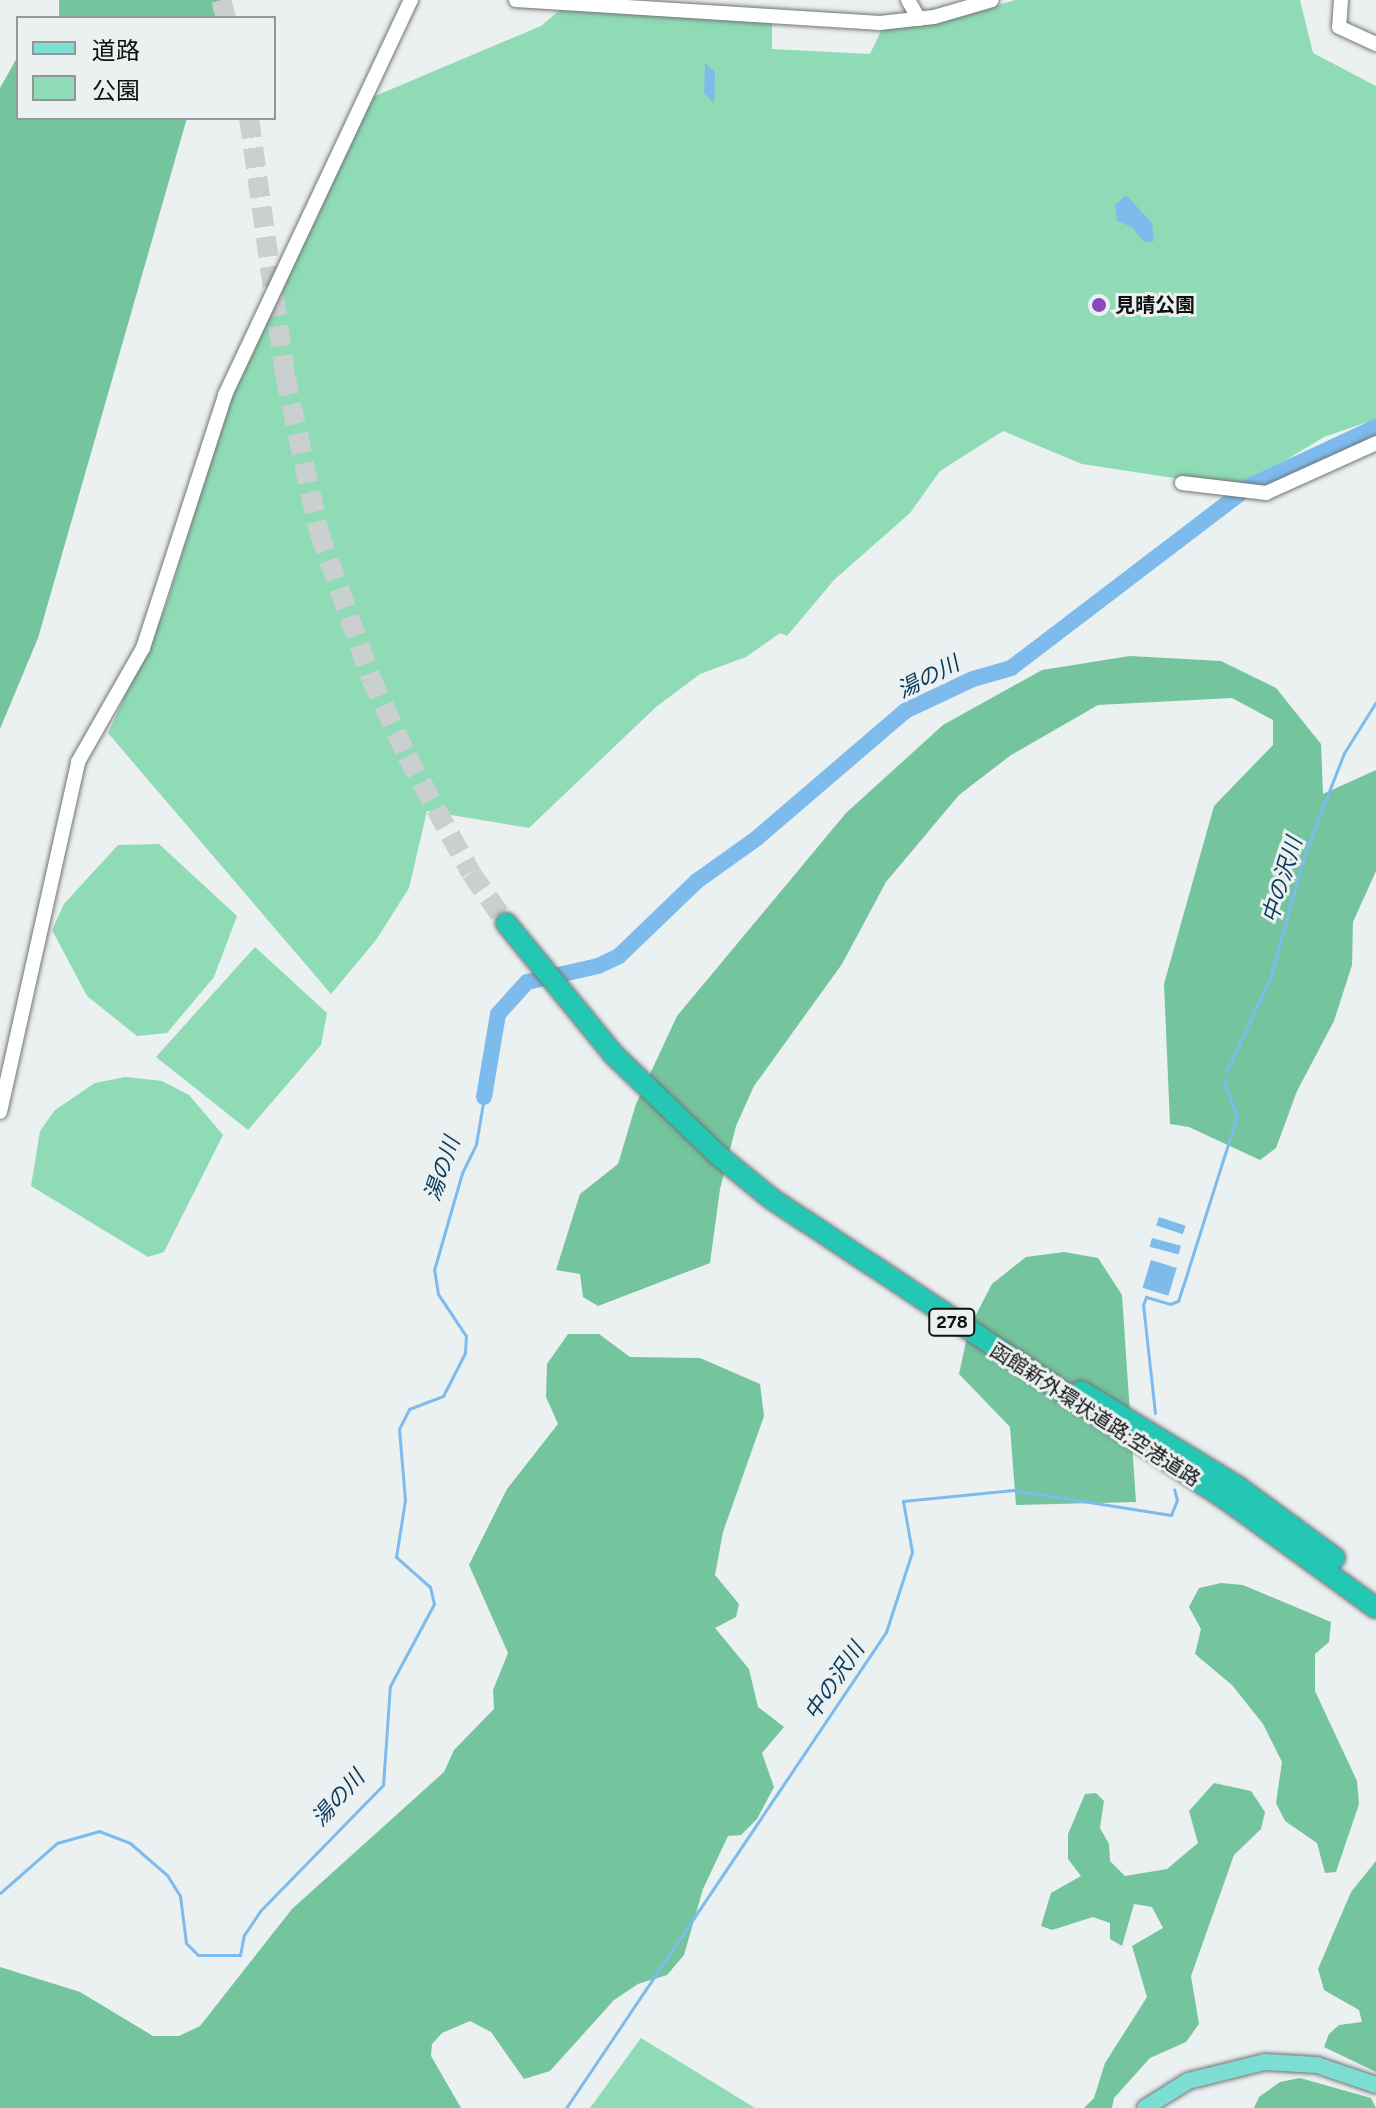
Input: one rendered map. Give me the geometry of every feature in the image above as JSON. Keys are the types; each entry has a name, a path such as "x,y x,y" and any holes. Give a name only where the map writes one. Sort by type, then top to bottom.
{"highway":[{"name":"函館新外環状道路;空港道路","path":"510,920 565,992 670,1111 772,1199 1230,1502 1376,1608"},
{"name":"函館新外環状道路;空港道路","path":"565,992 675,1106 778,1193 912,1284 1238,1487 1376,1590"}],"main road":[{"path":"1145,2108 1188,2081 1235,2066 1265,2062 1317,2065 1376,2085"}],"street":[{"path":"0,1112 78,762 143,648 225,395 411,0"},
{"path":"516,0 880,23 919,19 992,0"},
{"path":"731,14 742,0"},
{"path":"908,0 919,19"},
{"path":"1341,0 1339,27 1376,44"},
{"path":"1182,483 1256,494 1376,443"}],"green space":[{"path":"59,0 221,0 221,16 59,16"},
{"path":"1015,0 1300,0 1313,53 1376,86 1376,419 1324,437 1240,488 1082,464 1003,431 940,471 910,513 834,580 787,636 780,633 746,657 700,674 656,707 529,828 427,811 409,888 376,940 331,994 108,733 166,606 231,395 368,99 541,26 560,10 772,22 772,49 870,54 882,29 941,22"},
{"path":"16,60 16,120 186,120 38,638 0,729 0,88"},
{"path":"1130,656 1221,661 1276,688 1321,744 1323,794 1376,770 1376,871 1353,922 1352,965 1334,1021 1297,1091 1276,1148 1260,1160 1189,1127 1170,1124 1164,984 1214,806 1273,745 1273,720 1232,698 1098,705 1011,755 959,795 886,882 842,964 754,1086 736,1126 720,1189 710,1263 598,1306 583,1297 580,1274 556,1270 580,1194 618,1164 636,1104 677,1016 846,813 943,725 1042,670"},
{"path":"159,844 237,916 214,977 167,1033 137,1036 87,996 52,930 64,904 118,845"},
{"path":"255,947 327,1013 321,1045 248,1130 156,1057"},
{"path":"125,1077 162,1081 189,1095 223,1135 164,1252 148,1257 31,1186 40,1131 55,1110 95,1083"},
{"path":"1064,1252 1098,1258 1122,1295 1136,1502 1016,1505 1010,1427 959,1374 969,1328 992,1284 1026,1257"},
{"path":"568,1334 599,1334 630,1357 700,1358 760,1384 764,1416 723,1532 715,1575 739,1604 736,1617 715,1628 749,1669 758,1707 784,1727 762,1753 774,1787 757,1819 741,1835 728,1836 703,1889 684,1955 667,1975 638,1984 614,2000 550,2071 524,2079 491,2032 470,2021 442,2033 432,2044 431,2056 461,2108 0,2108 0,1967 80,1992 153,2036 179,2036 200,2026 292,1909 444,1772 454,1750 494,1709 493,1690 508,1653 469,1565 507,1489 558,1424 546,1397 547,1364"},
{"path":"1221,1583 1243,1585 1331,1622 1329,1642 1315,1654 1315,1691 1357,1781 1359,1804 1336,1872 1325,1873 1317,1843 1285,1821 1276,1803 1282,1762 1263,1724 1232,1685 1195,1654 1201,1629 1189,1607 1199,1588"},
{"path":"1214,1783 1251,1791 1265,1812 1261,1829 1234,1855 1191,1976 1199,2024 1186,2042 1150,2058 1114,2098 1112,2108 1084,2108 1094,2098 1105,2063 1147,1997 1132,1946 1163,1928 1152,1907 1134,1904 1122,1946 1110,1939 1110,1923 1093,1917 1052,1930 1041,1926 1051,1893 1081,1876 1068,1859 1068,1834 1085,1794 1096,1793 1104,1801 1100,1828 1109,1844 1110,1861 1125,1876 1167,1869 1198,1843 1189,1811"},
{"path":"1376,1861 1376,2072 1324,2047 1329,2034 1339,2025 1362,2022 1359,2010 1324,1990 1318,1969 1351,1892"},
{"path":"641,2038 755,2108 590,2108"},
{"path":"1300,2078 1371,2098 1376,2108 1254,2108 1259,2097 1280,2082"}],"water":[{"path":"705,63 715,72 714,104 704,93"},
{"path":"1126,195 1152,223 1154,241 1144,242 1132,227 1117,221 1115,205"},
{"path":"1159,1217 1186,1226 1183,1234 1156,1226"},
{"path":"1152,1238 1181,1246 1179,1254 1150,1247"},
{"path":"1151,1260 1177,1268 1168,1296 1143,1288"}],"waterway":[{"name":"湯の川","path":"484,1097 498,1014 527,982 598,966 619,956 697,881 757,838 905,711 973,679 1011,668 1250,486 1376,427"},
{"name":"中の沢川","path":"1226,1072 1270,978 1305,853 1344,753 1376,702"},
{"name":"中の沢川","path":"1155,1413 1143,1305 1146,1297 1170,1304 1178,1301 1237,1116 1223,1080"},
{"name":"湯の川","path":"0,1893 57,1843 99,1831 130,1843 167,1875 180,1896 186,1943 198,1955 240,1955 244,1935 261,1910 383,1785 390,1686 434,1604 430,1587 396,1557 405,1500 399,1429 409,1409 443,1396 465,1353 466,1336 438,1294 434,1270 462,1173 476,1144 484,1097"},
{"name":"中の沢川","path":"566,2108 886,1632 912,1552 903,1501 1013,1490 1171,1515 1177,1500 1174,1489"}],"tunnel":[{"path":"221,0 225,16"},
{"path":"249,120 285,375 319,532 371,678 407,756 471,873 506,923"}],"place":[{"name":"見晴公園","path":"1099,305"}]}
